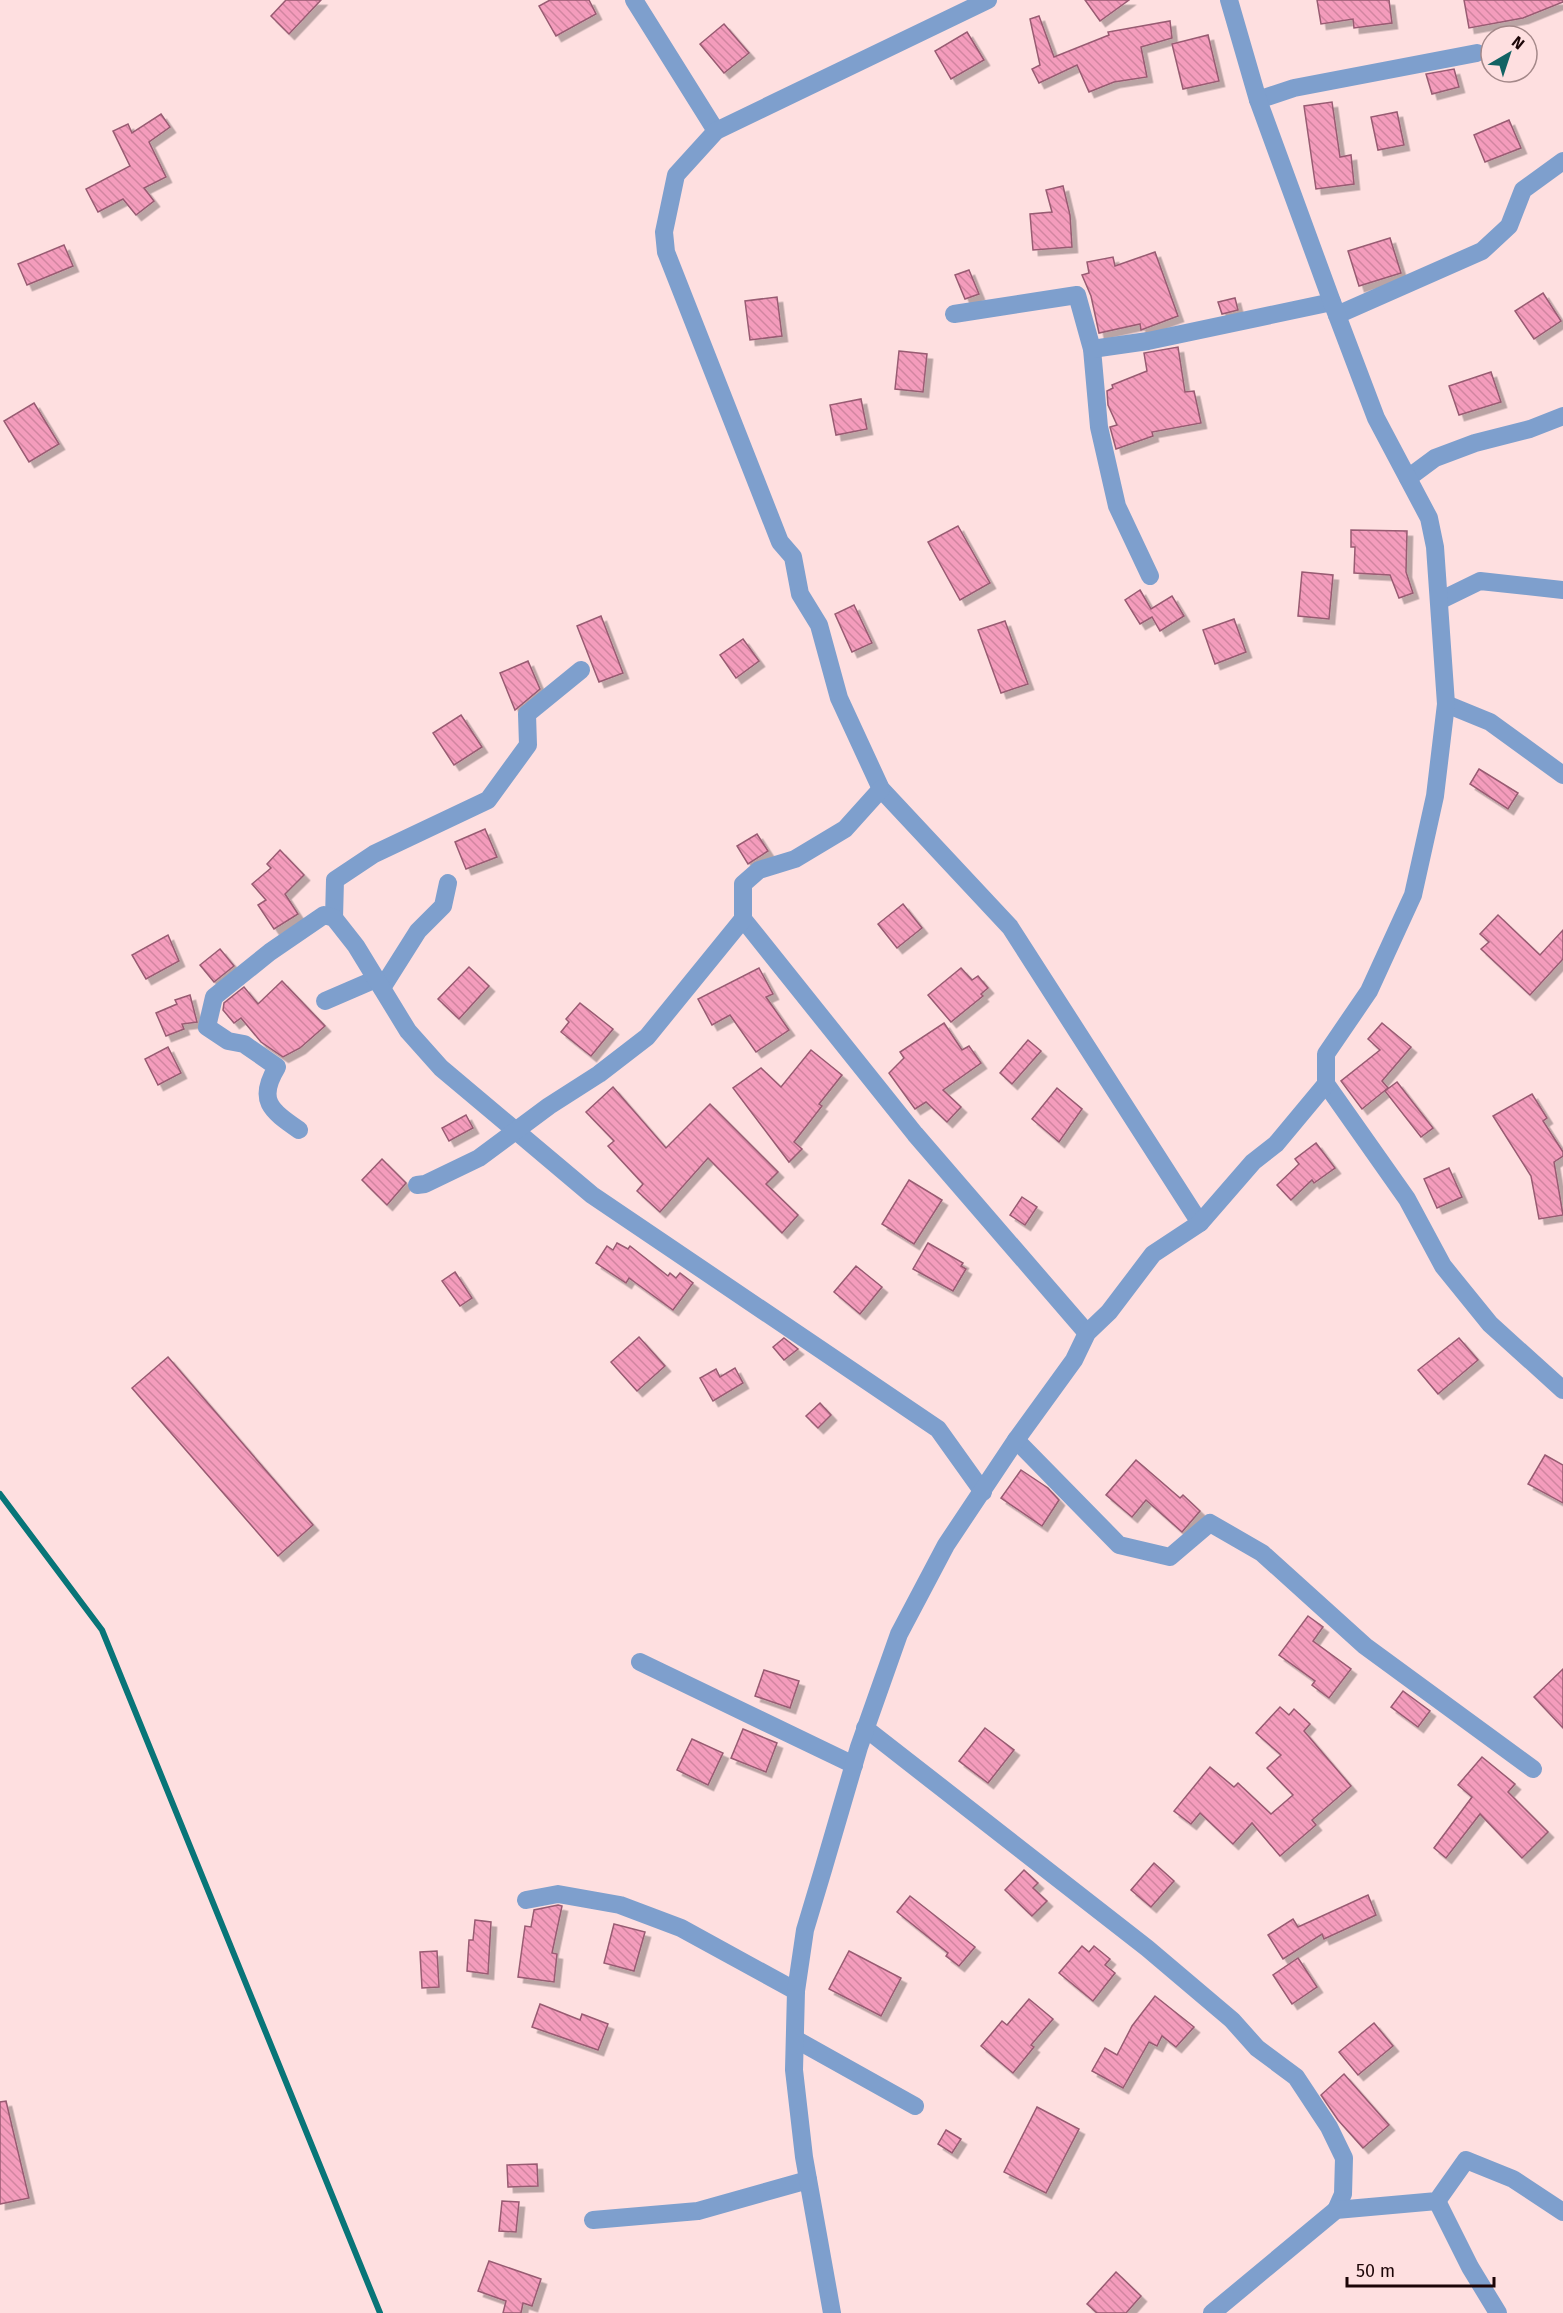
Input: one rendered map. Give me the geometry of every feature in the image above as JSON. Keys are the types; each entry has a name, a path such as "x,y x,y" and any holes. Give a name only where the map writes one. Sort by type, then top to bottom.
{"street":[{"path":"634,0 717,131"},
{"path":"988,0 717,131 676,175 664,232 666,252 780,542 793,557 800,594 819,625 839,698 881,789 1010,927 1200,1223"},
{"path":"1229,0 1258,100 1334,308 1376,418 1429,518 1435,547 1446,704 1435,796 1413,896 1369,991 1326,1054 1326,1084 1407,1199 1418,1223 1455,1283 1490,1324 1563,1390"},
{"path":"1258,100 1294,88 1477,52"},
{"path":"1092,349 1334,308 1482,251 1509,226 1523,190 1563,161"},
{"path":"954,314 1077,295 1092,349 1099,427 1117,506 1150,576"},
{"path":"1408,478 1435,458 1475,443 1530,429 1563,416"},
{"path":"1438,601 1480,581 1563,590"},
{"path":"334,918 335,880 374,854 488,800 528,745 527,714 581,670"},
{"path":"1446,704 1490,722 1563,775"},
{"path":"881,789 845,829 795,859 759,870 743,884 743,919 915,1134 1088,1333"},
{"path":"325,1001 379,983 418,931 443,906 448,883"},
{"path":"299,1130 280,1117 266,1097 267,1084 277,1067 244,1044 228,1041 207,1026 214,998 324,915 334,918 356,946 408,1031 441,1068 592,1195 938,1429 982,1492"},
{"path":"417,1185 425,1184 479,1158 515,1130 599,1074 647,1037 743,919"},
{"path":"832,2313 807,2180 794,2070 796,1991 805,1930 854,1765 899,1634 946,1545 1016,1440 1074,1360 1088,1333 1109,1312 1153,1254 1200,1223 1253,1162 1276,1144 1326,1084"},
{"path":"1016,1440 1119,1545 1170,1557 1210,1523 1262,1552 1365,1646 1533,1769"},
{"path":"640,1662 854,1765"},
{"path":"866,1728 1147,1948 1232,2020 1257,2048 1296,2077 1329,2127 1344,2158 1343,2194 1336,2210 1212,2313"},
{"path":"526,1900 558,1894 630,1909 681,1928 796,1991"},
{"path":"795,2039 915,2106"},
{"path":"1336,2210 1437,2201 1466,2160 1513,2179 1563,2212"},
{"path":"593,2220 698,2211 807,2180"},
{"path":"1437,2201 1498,2313"}],"building":[{"path":"286,0 321,0 289,34 271,16"},
{"path":"550,0 589,0 596,14 556,36 539,6"},
{"path":"1085,0 1129,0 1100,21"},
{"path":"1317,0 1389,0 1392,23 1354,28 1353,19 1321,24"},
{"path":"1464,0 1563,0 1563,2 1523,18 1479,24 1479,26 1469,28"},
{"path":"1039,16 1054,57 1109,35 1108,32 1170,21 1172,38 1141,47 1147,77 1114,82 1089,92 1077,65 1039,83 1032,69 1040,65 1030,19"},
{"path":"724,24 749,53 724,73 700,44"},
{"path":"967,32 984,60 951,79 935,51"},
{"path":"1208,35 1219,81 1183,89 1172,44"},
{"path":"1454,69 1459,87 1432,94 1426,74"},
{"path":"1332,102 1340,157 1351,155 1354,184 1316,189 1304,106"},
{"path":"1397,112 1404,145 1378,150 1371,117"},
{"path":"161,114 170,127 149,142 166,177 144,188 154,201 136,215 123,199 98,212 86,189 130,166 113,131 128,124 132,133"},
{"path":"1509,120 1521,148 1485,162 1474,135"},
{"path":"1063,186 1070,215 1072,247 1033,250 1030,214 1052,212 1046,190"},
{"path":"1390,238 1401,273 1359,286 1348,251"},
{"path":"64,245 73,266 27,285 18,264"},
{"path":"1155,252 1178,316 1141,330 1140,324 1099,333 1091,296 1082,275 1089,273 1087,262 1113,257 1115,266"},
{"path":"969,270 979,294 965,299 955,275"},
{"path":"1543,293 1561,321 1534,339 1515,311"},
{"path":"777,297 782,336 750,340 745,301"},
{"path":"1235,298 1238,310 1222,314 1218,302"},
{"path":"1178,347 1185,392 1194,391 1201,423 1152,432 1153,436 1116,449 1110,427 1117,425 1108,405 1107,391 1113,388 1112,385 1147,371 1144,353"},
{"path":"899,351 927,354 923,392 895,389"},
{"path":"1491,372 1501,402 1459,415 1449,386"},
{"path":"861,399 867,429 836,435 830,405"},
{"path":"34,403 59,444 29,462 4,421"},
{"path":"958,526 990,583 960,600 928,542"},
{"path":"1351,530 1407,531 1406,572 1413,593 1399,598 1390,575 1354,573 1355,547 1351,547"},
{"path":"1302,572 1333,575 1329,619 1298,616"},
{"path":"1140,590 1151,609 1172,596 1184,616 1160,631 1152,617 1140,624 1125,600"},
{"path":"854,605 872,643 852,652 835,614"},
{"path":"601,616 623,673 599,682 577,626"},
{"path":"1234,619 1246,652 1215,664 1203,630"},
{"path":"1005,621 1028,684 1001,693 978,630"},
{"path":"743,639 759,661 736,678 720,655"},
{"path":"528,661 540,689 515,710 500,673"},
{"path":"461,715 482,747 454,765 433,733"},
{"path":"1479,769 1518,793 1508,809 1470,784"},
{"path":"485,829 497,857 466,869 455,842"},
{"path":"757,834 768,851 748,864 737,846"},
{"path":"280,850 304,875 285,894 298,914 274,929 258,905 266,900 252,884 271,868 267,864"},
{"path":"903,904 922,928 897,948 878,924"},
{"path":"1498,915 1540,955 1563,930 1563,959 1530,995 1481,949 1489,942 1480,934"},
{"path":"168,935 179,961 146,979 132,955"},
{"path":"220,949 234,966 214,982 200,965"},
{"path":"469,967 489,986 459,1019 438,999"},
{"path":"759,968 773,994 766,997 789,1030 756,1052 730,1015 712,1025 698,999"},
{"path":"961,968 972,980 978,976 988,988 981,994 983,996 951,1022 928,995"},
{"path":"282,981 325,1026 300,1048 283,1057 261,1042 241,1018 234,1023 223,1010 224,1003 244,987 258,1004"},
{"path":"190,995 197,1022 182,1024 184,1029 166,1036 156,1013 177,1004 175,1000"},
{"path":"580,1003 613,1029 591,1056 561,1032 569,1022 566,1019"},
{"path":"944,1023 962,1050 969,1046 981,1063 943,1090 961,1107 947,1122 926,1102 915,1109 889,1073 904,1058 900,1052"},
{"path":"1382,1023 1411,1047 1382,1081 1388,1088 1362,1109 1341,1081 1380,1050 1368,1039"},
{"path":"1028,1040 1041,1051 1012,1084 1000,1073"},
{"path":"168,1047 181,1073 158,1085 145,1059"},
{"path":"811,1050 842,1075 819,1104 822,1106 794,1142 802,1149 789,1162 733,1088 761,1068 781,1087"},
{"path":"1397,1082 1433,1128 1421,1137 1385,1091"},
{"path":"613,1087 666,1148 710,1104 778,1172 766,1184 798,1215 782,1233 708,1158 660,1212 637,1191 643,1184 608,1146 614,1141 586,1112"},
{"path":"1057,1088 1082,1109 1059,1142 1032,1119"},
{"path":"1532,1094 1547,1118 1543,1121 1563,1152 1563,1156 1554,1162 1563,1215 1539,1219 1531,1176 1493,1116"},
{"path":"466,1115 473,1128 449,1141 442,1128"},
{"path":"1316,1143 1335,1168 1314,1183 1312,1180 1291,1200 1277,1185 1299,1164 1295,1159"},
{"path":"382,1159 406,1183 387,1205 362,1180"},
{"path":"1449,1168 1462,1197 1437,1208 1424,1179"},
{"path":"909,1180 942,1200 914,1244 882,1224"},
{"path":"1022,1197 1037,1207 1025,1225 1010,1215"},
{"path":"617,1243 628,1249 630,1246 668,1276 670,1273 676,1278 680,1273 693,1283 673,1310 629,1278 626,1283 596,1263 607,1246 613,1250"},
{"path":"928,1243 963,1263 961,1266 966,1269 953,1291 913,1269"},
{"path":"856,1266 882,1287 860,1314 834,1292"},
{"path":"455,1272 472,1298 460,1306 442,1281"},
{"path":"639,1337 665,1366 637,1391 611,1362"},
{"path":"784,1338 798,1349 784,1360 773,1347"},
{"path":"1459,1338 1478,1360 1438,1394 1418,1370"},
{"path":"168,1357 313,1525 278,1556 132,1388"},
{"path":"735,1368 743,1383 713,1401 700,1378 716,1369 720,1377"},
{"path":"820,1403 831,1415 818,1428 806,1416"},
{"path":"1545,1455 1563,1465 1563,1503 1528,1484"},
{"path":"1136,1460 1180,1498 1183,1495 1200,1511 1182,1532 1146,1500 1132,1517 1106,1495"},
{"path":"1021,1470 1048,1488 1059,1500 1042,1526 1001,1498"},
{"path":"1308,1616 1323,1627 1313,1641 1351,1669 1329,1698 1312,1685 1315,1681 1279,1655"},
{"path":"1563,1669 1563,1728 1534,1697"},
{"path":"764,1670 799,1681 790,1708 755,1696"},
{"path":"1403,1691 1430,1711 1418,1727 1391,1707"},
{"path":"1280,1707 1289,1715 1294,1709 1310,1724 1304,1731 1351,1786 1312,1820 1316,1825 1280,1856 1252,1823 1233,1844 1200,1813 1191,1824 1174,1811 1210,1767 1234,1787 1238,1783 1271,1814 1293,1795 1267,1768 1281,1755 1256,1733"},
{"path":"985,1728 1014,1750 988,1783 959,1761"},
{"path":"743,1729 777,1743 766,1772 731,1758"},
{"path":"692,1739 723,1753 708,1785 677,1770"},
{"path":"1482,1757 1515,1784 1508,1792 1548,1832 1522,1858 1480,1814 1446,1858 1434,1848 1472,1797 1458,1785"},
{"path":"1154,1863 1174,1881 1151,1907 1131,1890"},
{"path":"1024,1870 1038,1883 1033,1888 1047,1901 1032,1916 1005,1890"},
{"path":"1368,1895 1376,1915 1324,1939 1322,1934 1283,1959 1268,1935 1293,1919 1298,1927"},
{"path":"910,1896 975,1947 959,1966 946,1956 948,1953 897,1912"},
{"path":"562,1906 552,1953 557,1954 554,1982 518,1977 525,1926 531,1927 534,1910"},
{"path":"475,1920 491,1922 488,1974 467,1971 469,1940 473,1940"},
{"path":"614,1924 645,1932 634,1971 604,1963"},
{"path":"1082,1946 1089,1952 1094,1946 1110,1959 1105,1965 1115,1973 1093,2001 1059,1973"},
{"path":"437,1951 439,1987 422,1988 420,1952"},
{"path":"849,1951 901,1978 881,2016 829,1989"},
{"path":"1298,1958 1317,1987 1292,2004 1273,1975"},
{"path":"1155,1996 1194,2027 1176,2047 1162,2036 1157,2046 1149,2042 1123,2088 1092,2071 1105,2048 1117,2055 1132,2026"},
{"path":"1029,1999 1053,2019 1031,2045 1034,2047 1013,2073 981,2046 1002,2021 1007,2025"},
{"path":"540,2004 580,2020 582,2014 608,2024 598,2050 532,2027"},
{"path":"1374,2023 1393,2046 1358,2075 1339,2052"},
{"path":"1344,2074 1389,2125 1363,2148 1338,2120 1321,2095"},
{"path":"6,2101 29,2198 0,2204 0,2102"},
{"path":"1037,2107 1079,2129 1046,2193 1004,2172"},
{"path":"946,2130 961,2139 952,2153 938,2144"},
{"path":"537,2164 538,2186 508,2187 507,2165"},
{"path":"502,2201 519,2202 516,2232 499,2231"},
{"path":"489,2261 541,2279 532,2306 523,2303 521,2313 503,2313 506,2301 478,2291"},
{"path":"1116,2272 1141,2296 1126,2313 1097,2313 1087,2304"}],"waterway":[{"path":"0,1494 102,1630 380,2313"}]}
